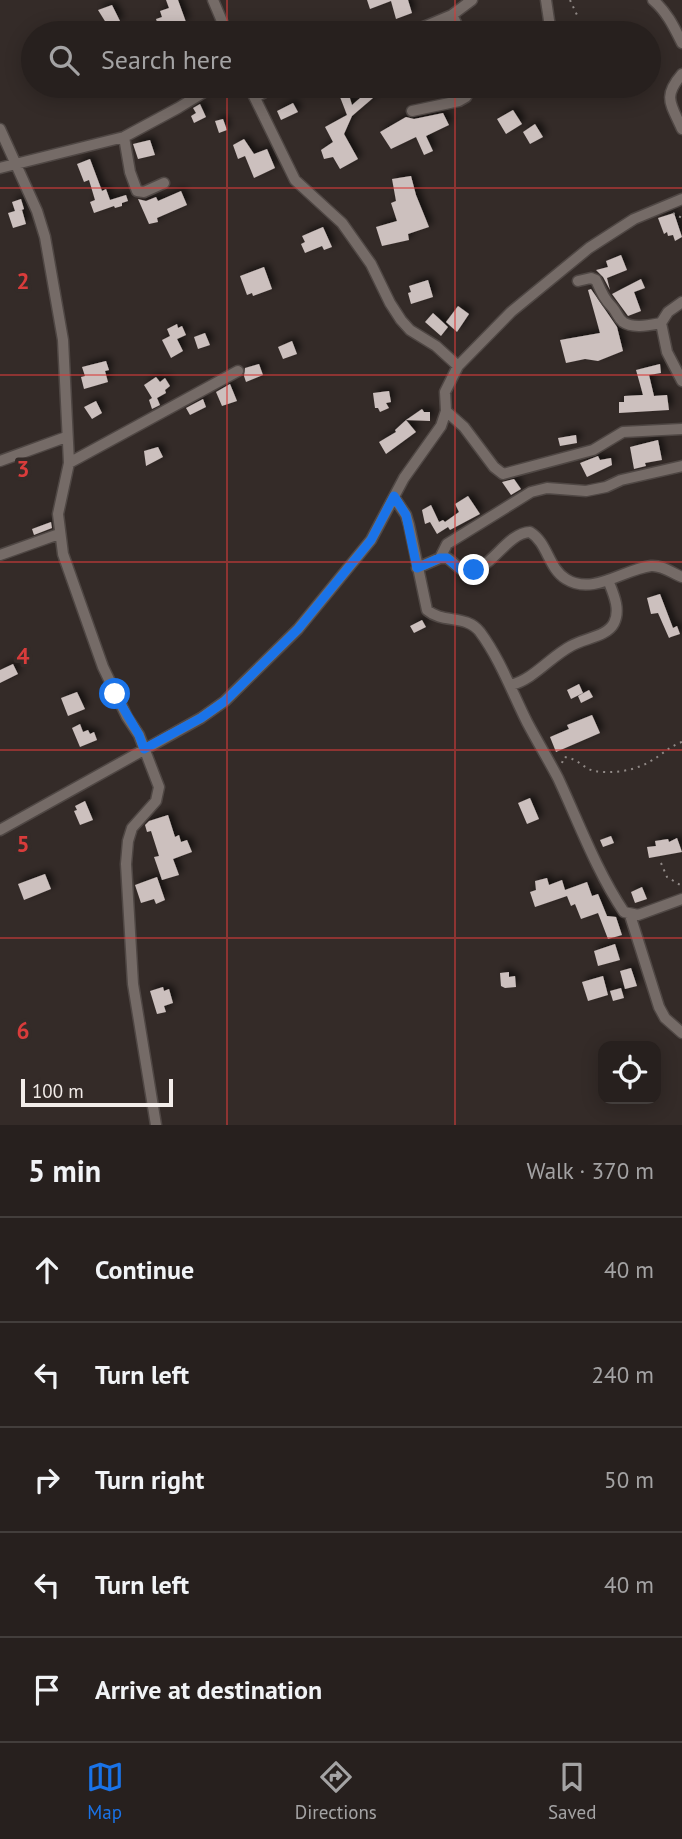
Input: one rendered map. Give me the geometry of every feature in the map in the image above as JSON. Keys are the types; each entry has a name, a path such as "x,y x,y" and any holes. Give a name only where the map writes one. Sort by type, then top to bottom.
{"street":[{"path":"213,0 222,21"},
{"path":"546,0 549,21"},
{"path":"653,0 667,14 682,43"},
{"path":"438,21 452,15 469,1"},
{"path":"452,15 455,21"},
{"path":"682,74 673,83 669,93 682,129"},
{"path":"0,168 124,136 194,98"},
{"path":"256,98 295,180 342,223 371,264 401,320 410,330 436,346 458,366"},
{"path":"412,111 464,98"},
{"path":"0,129 37,211 52,269 63,340 69,463 58,514 59,534 74,587 103,667 154,769 158,793 156,801 132,828 128,841 127,907 133,984 156,1125"},
{"path":"124,136 136,191 144,192 164,183"},
{"path":"0,830 201,718 225,701 298,629 371,540 394,496 441,426 446,411 445,392 458,366 511,312 589,248 634,219 682,199"},
{"path":"578,281 591,278 596,280 605,302 613,308 620,320 627,324 643,326 661,323"},
{"path":"682,302 668,312 661,323 667,352 682,381"},
{"path":"69,463 238,370"},
{"path":"446,411 464,427 494,467 503,474 593,450 623,432 682,429"},
{"path":"0,461 66,437"},
{"path":"440,558 447,544 484,518 531,492 547,488 586,491 682,466"},
{"path":"394,496 406,515 427,610 439,617 463,620 472,624 480,633 511,685 557,777 596,867 624,912 638,915 682,899"},
{"path":"417,568 440,558 453,561 461,570 474,570 484,565 515,536 530,532 537,536 557,571 567,580 590,585 654,565 682,577"},
{"path":"0,555 59,534"},
{"path":"511,685 527,678 571,645 611,628 617,611 608,580"},
{"path":"630,915 659,1007 665,1018 682,1033"}],"path":[{"path":"570,0 577,15"},
{"path":"557,777 564,757 573,758 594,771 628,770 652,761 660,753 682,742"},
{"path":"661,863 667,877 682,886"}],"building":[{"path":"166,0 178,0 186,21 157,21 162,17 160,11 169,8"},
{"path":"367,0 408,0 412,13 396,19 391,1 370,9"},
{"path":"112,5 120,21 105,21 98,10"},
{"path":"340,98 350,98 352,105 360,98 373,98 352,116 344,134 358,159 340,169 333,157 324,159 321,150 333,142 325,127 347,115"},
{"path":"293,103 298,112 281,120 277,111"},
{"path":"200,104 206,117 194,123 191,116 196,113 193,108"},
{"path":"513,110 522,124 506,134 497,119"},
{"path":"443,113 449,125 426,136 433,151 424,155 416,137 391,149 380,132 406,117 414,119"},
{"path":"223,119 227,130 219,133 215,121"},
{"path":"535,124 543,137 530,144 523,132"},
{"path":"244,139 254,154 267,149 275,168 254,178 245,156 238,159 233,145"},
{"path":"150,140 155,155 138,159 133,144"},
{"path":"90,159 102,191 106,189 110,200 126,195 128,201 122,203 122,206 94,213 90,202 95,200 89,180 84,182 77,164"},
{"path":"411,176 429,227 408,234 409,240 382,246 376,227 397,221 391,203 396,201 392,179"},
{"path":"181,191 187,205 157,218 158,222 149,224 138,199 146,201 156,197 158,201"},
{"path":"21,199 24,209 19,211 22,210 26,224 13,228 8,213 15,211 12,202"},
{"path":"674,213 682,237 675,241 673,235 668,236 667,232 664,234 658,218"},
{"path":"323,227 332,247 324,250 322,246 305,253 301,244 305,242 302,236"},
{"path":"621,255 627,270 607,278 610,290 596,270 608,267 606,261"},
{"path":"264,267 272,289 253,296 252,293 247,295 240,276"},
{"path":"641,279 645,288 634,292 641,311 628,316 612,294"},
{"path":"428,280 433,297 411,304 409,286"},
{"path":"591,289 617,327 623,351 598,361 585,359 566,363 560,340 600,333 588,290"},
{"path":"458,306 469,314 457,332 446,322"},
{"path":"433,313 448,327 441,336 425,322"},
{"path":"177,324 178,328 182,326 186,335 177,339 183,351 171,358 162,340 170,336 167,329"},
{"path":"205,333 210,345 198,349 194,337"},
{"path":"292,341 297,354 283,359 278,347"},
{"path":"106,361 109,370 105,371 108,382 84,389 81,377 85,376 82,367"},
{"path":"259,364 263,375 246,382 245,368"},
{"path":"660,364 661,373 649,375 654,396 667,395 669,410 619,413 619,402 624,402 624,396 643,395 636,370"},
{"path":"156,377 160,382 165,378 170,386 165,390 166,393 157,398 160,405 152,409 149,400 152,398 144,385"},
{"path":"230,384 237,401 222,406 216,392"},
{"path":"389,391 391,402 386,403 389,408 380,412 375,408 373,393"},
{"path":"203,399 206,407 190,415 186,408"},
{"path":"96,401 102,413 92,419 84,407"},
{"path":"422,409 424,412 430,412 430,421 406,420"},
{"path":"406,420 416,432 386,454 379,442 396,432"},
{"path":"576,435 577,443 560,446 558,438"},
{"path":"658,440 662,460 645,463 646,466 634,469 630,447"},
{"path":"158,447 163,457 146,466 144,451"},
{"path":"598,456 600,460 611,458 612,465 587,477 580,463"},
{"path":"514,479 521,489 511,495 502,482"},
{"path":"468,496 480,514 437,534 430,522 425,524 422,510 431,505 439,522 445,522 459,512 455,504"},
{"path":"51,522 52,528 34,535 32,529"},
{"path":"660,594 673,628 677,626 680,634 669,638 658,613 651,614 647,598"},
{"path":"422,620 426,627 414,633 410,626"},
{"path":"13,664 18,674 0,683 0,670"},
{"path":"579,684 583,693 571,699 567,690"},
{"path":"589,690 593,697 581,703 578,696"},
{"path":"77,692 85,709 68,716 61,698"},
{"path":"592,715 600,733 556,752 550,737 569,729 567,725"},
{"path":"80,724 83,732 94,732 97,740 80,747 72,728"},
{"path":"530,798 539,819 527,824 518,803"},
{"path":"85,801 93,820 80,825 74,811 77,810 75,806"},
{"path":"168,815 175,837 179,835 181,842 187,840 192,852 173,859 179,875 162,880 154,857 159,856 151,831 147,832 145,825"},
{"path":"611,836 614,843 603,847 600,840"},
{"path":"677,838 682,852 649,858 647,847 656,846 655,841 668,839 669,842"},
{"path":"45,874 51,889 24,900 18,884"},
{"path":"157,877 165,900 156,904 154,899 141,903 135,885"},
{"path":"547,878 549,885 562,880 565,890 587,882 592,896 598,894 607,916 616,917 622,935 608,939 598,913 581,919 575,904 571,906 567,896 535,907 530,892 536,890 535,881"},
{"path":"642,887 647,899 635,903 631,892"},
{"path":"615,944 620,960 598,966 594,951"},
{"path":"631,968 637,986 625,989 620,971"},
{"path":"509,972 509,977 515,976 516,987 501,986 500,973"},
{"path":"603,976 608,995 588,1001 582,982"},
{"path":"163,987 164,991 169,989 173,1003 164,1006 166,1012 157,1014 150,991"},
{"path":"621,988 624,998 613,1001 610,991"}],"route":[{"path":"115,694 139,735 144,749 201,718 225,701 298,629 371,540 394,496 406,515 417,568 440,558 447,558 461,570 474,570"}]}
